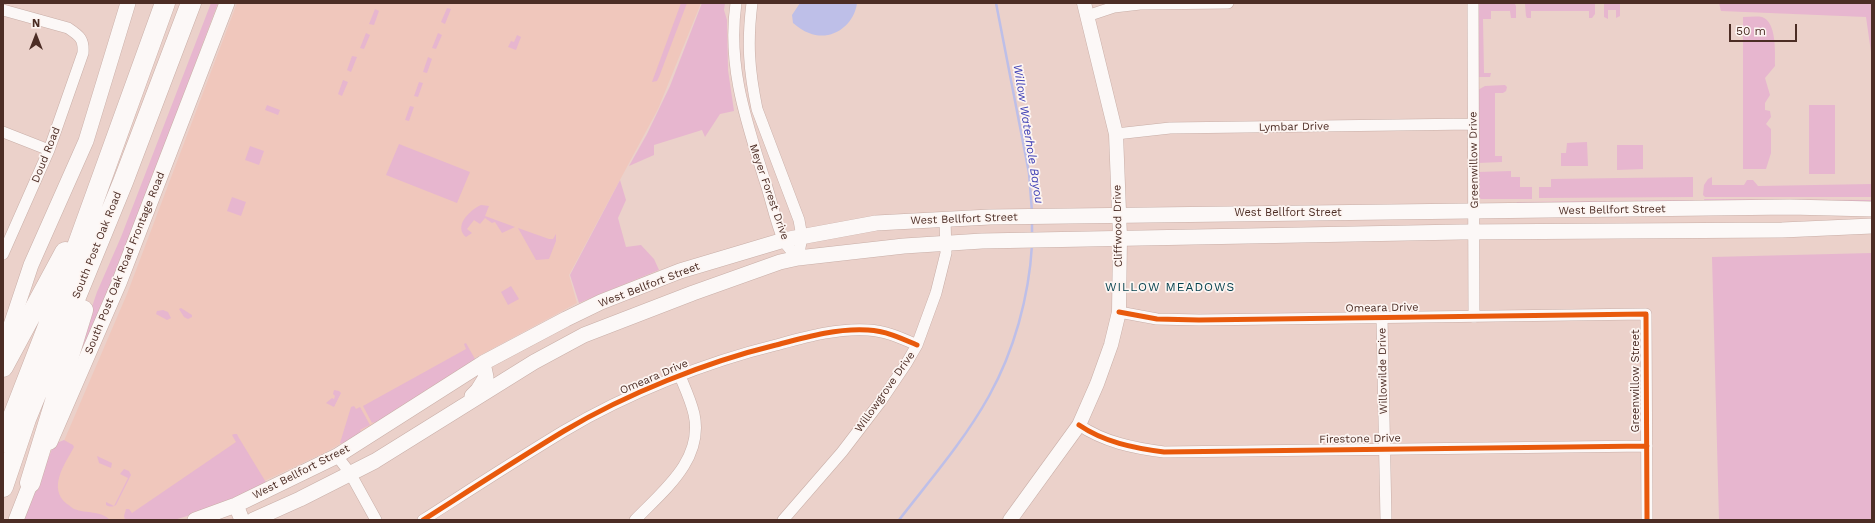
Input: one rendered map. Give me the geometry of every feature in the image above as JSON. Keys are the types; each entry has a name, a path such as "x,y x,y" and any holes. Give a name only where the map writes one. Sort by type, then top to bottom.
{"highway":[{"name":"South Post Oak Road","path":"3,442 108,164 165,3"},
{"name":"South Post Oak Road","path":"3,487 26,419 123,182 191,3"},
{"path":"3,367 66,251 108,164"},
{"path":"30,483 123,182"}],"main road":[{"path":"3,349 31,265 86,141 128,3"},
{"name":"South Post Oak Road Frontage Road","path":"16,520 30,483 57,428 119,283 227,3"},
{"name":"West Bellfort Street","path":"195,520 236,505 337,456 483,363 574,315 680,271 784,240 876,223 1006,217 1119,214 1474,212 1790,207 1872,209"},
{"path":"1698,208 1698,230"},
{"path":"1294,213 1295,234"},
{"name":"West Bellfort Street","path":"253,520 300,499 375,461 534,362 584,335 693,293 780,262 798,258 946,242 1062,238 1474,232 1782,230 1872,226"},
{"path":"574,315 584,335"},
{"path":"460,408 483,382 486,376 483,363"},
{"path":"236,505 242,520"}],"street":[{"name":"Meyer Forest Drive","path":"736,3 733,32 734,59 736,80 744,114 784,240 798,258"},
{"name":"Meyer Forest Drive","path":"752,3 749,38 749,62 757,109 799,220 802,237 798,258"},
{"path":"1085,9 1140,4 1228,3"},
{"name":"Greenwillow Drive","path":"1473,3 1474,316"},
{"name":"Cliffwood Drive","path":"1010,520 1079,425 1111,346 1119,312 1120,237 1116,134 1085,9"},
{"name":"Doud Road","path":"3,10 68,28 78,34 84,43 83,54 49,150 3,254"},
{"path":"744,114 757,109"},
{"name":"Lymbar Drive","path":"1116,134 1170,128 1473,124"},
{"path":"3,132 49,150"},
{"name":"Willowgrove Drive","path":"784,520 842,452 881,401 917,346 936,293 946,253 945,219"},
{"name":"Omeara Drive","path":"1119,312 1158,319 1199,320 1646,314"},
{"name":"Greenwillow Street","path":"1646,314 1647,520"},
{"name":"Willowilde Drive","path":"1382,318 1386,520"},
{"name":"Omeara Drive","path":"423,520 564,431 627,399 680,376 747,352 833,332 868,330 882,332 898,337 917,346"},
{"path":"635,520 679,474 691,451 695,430 694,415 680,376"},
{"name":"Firestone Drive","path":"1079,425 1091,433 1132,448 1164,452 1384,448 1647,446"},
{"path":"337,456 350,473 376,520"}],"shaded area":[{"path":"211,3 218,3 126,248 73,381 82,336 97,292 121,237"},
{"path":"237,3 701,3 658,109 569,275 577,303 475,358 376,423 326,452 260,483 161,520 30,520 127,294"},
{"path":"681,3 687,3 659,77 657,81 652,82"},
{"path":"702,3 725,3 724,10 727,20 728,70 734,111 720,114 705,137 702,130 654,145 654,155 629,166 647,134 670,86"},
{"path":"1719,3 1872,3 1872,59 1866,17 1721,11"},
{"path":"1480,4 1515,4 1516,6 1516,18 1511,18 1510,11 1491,11 1491,19 1483,19 1484,73 1491,73 1490,77 1478,77 1476,6"},
{"path":"1525,4 1595,4 1595,14 1592,18 1589,18 1589,11 1531,11 1531,18 1527,18"},
{"path":"1604,4 1620,4 1620,16 1616,18 1616,10 1608,10 1608,19 1604,17"},
{"path":"447,8 451,9 445,24 441,22"},
{"path":"375,9 379,11 374,25 369,24"},
{"path":"1743,17 1762,17 1767,20 1773,31 1775,66 1765,78 1770,95 1765,103 1765,110 1770,111 1771,117 1766,124 1771,129 1771,153 1766,169 1743,169"},
{"path":"366,33 370,35 364,49 360,48"},
{"path":"438,33 442,35 436,49 432,48"},
{"path":"517,35 521,37 516,50 508,47 511,41 514,42"},
{"path":"352,56 357,57 351,72 347,70"},
{"path":"428,57 432,59 427,73 423,72"},
{"path":"343,80 348,82 342,96 338,94"},
{"path":"419,82 423,83 418,97 414,96"},
{"path":"1505,85 1507,87 1506,91 1503,93 1495,93 1495,156 1502,156 1502,162 1478,163 1476,91 1485,86"},
{"path":"267,105 280,110 278,115 265,110"},
{"path":"1809,105 1835,105 1835,174 1809,174"},
{"path":"410,106 414,107 409,121 405,120"},
{"path":"1587,142 1588,166 1561,166 1561,153 1566,153 1567,143"},
{"path":"399,144 470,172 457,203 386,175"},
{"path":"1617,145 1643,145 1643,169 1617,170"},
{"path":"250,146 264,151 259,165 245,160"},
{"path":"1511,171 1511,177 1520,177 1520,187 1532,187 1532,199 1481,199 1478,197 1478,172"},
{"path":"1693,177 1693,197 1539,198 1539,187 1551,187 1551,179"},
{"path":"1712,177 1712,185 1744,185 1747,180 1753,180 1758,186 1872,184 1872,197 1705,197 1703,195 1704,185 1708,179"},
{"path":"620,180 626,200 618,218 626,247 641,245 654,259 659,270 579,303 570,275"},
{"path":"232,197 246,202 241,216 227,211"},
{"path":"1704,199 1872,200 1872,203 1705,202"},
{"path":"1694,200 1692,202 1516,204 1517,202"},
{"path":"481,205 489,206 485,216 515,227 502,233 495,222 492,223 485,218 480,224 474,220 467,229 472,233 466,237 462,233 462,223 468,214"},
{"path":"518,228 549,239 553,239 556,234 556,241 549,259 536,260"},
{"path":"1872,253 1872,520 1719,520 1712,257"},
{"path":"511,286 519,299 508,305 501,292"},
{"path":"181,308 192,315 192,317 188,319 184,317 179,309"},
{"path":"163,310 168,312 171,318 167,320 156,314 157,311"},
{"path":"466,343 475,359 377,427 374,422 372,423 363,406 466,349 464,344"},
{"path":"334,390 341,393 334,407 326,403 332,398 334,399"},
{"path":"354,406 356,409 360,407 370,425 360,430 363,435 345,445 340,443 351,407"},
{"path":"237,434 267,484 197,513 174,520 125,520 124,516 126,509 129,509 132,513 236,442 232,435"},
{"path":"64,440 74,447 63,468 58,483 58,491 61,498 74,509 98,513 110,520 23,520 54,444"},
{"path":"97,456 112,463 111,468 99,463"},
{"path":"124,469 129,471 131,475 116,505 114,506 128,478 120,474"},
{"path":"106,502 114,506 106,505"}],"water":[{"path":"800,3 857,3 851,19 840,30 833,34 817,35 801,29 793,23 792,15"}],"waterway":[{"name":"Willow Waterhole Bayou","path":"996,3 1029,173 1032,212"},
{"name":"Willow Waterhole Bayou","path":"1032,221 1032,236"},
{"name":"Willow Waterhole Bayou","path":"899,520 969,429 998,379 1013,342 1024,304 1028,284 1032,245"}],"cycle path":[{"path":"1119,312 1157,319 1199,320 1646,314 1647,520"},
{"path":"423,520 528,453 588,417 667,380 722,360 787,342 845,330 868,330 881,332 893,335 917,345"},
{"path":"1079,425 1098,436 1109,440 1164,452 1647,446"}],"district":[{"name":"WILLOW MEADOWS","path":"1170,287"}]}
